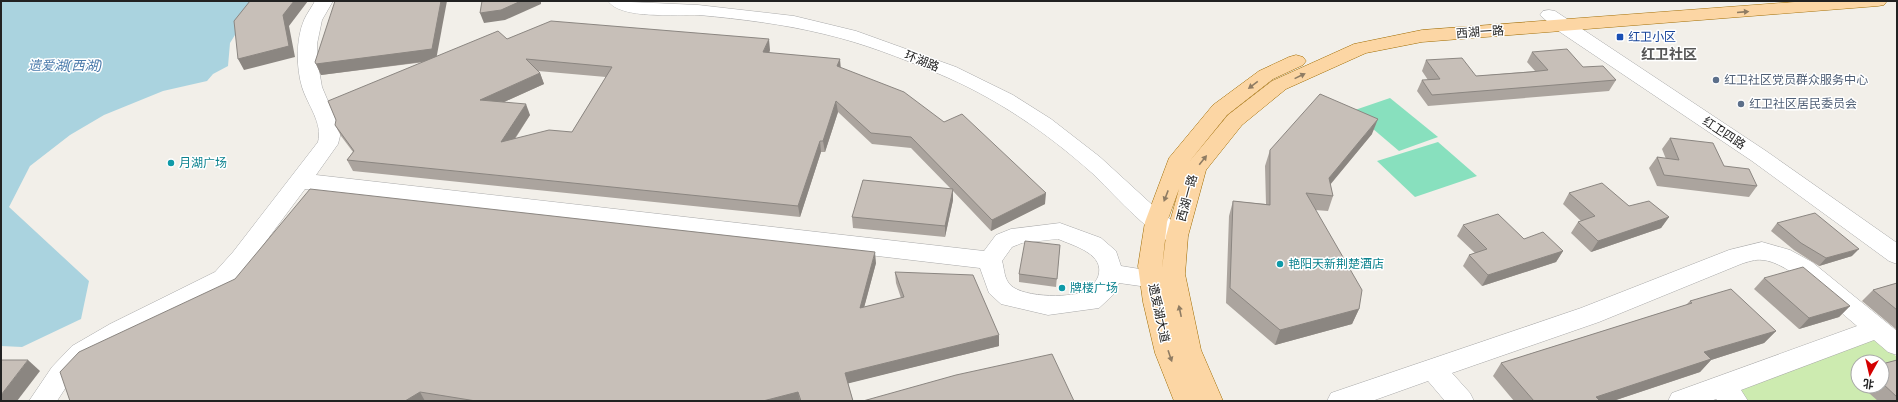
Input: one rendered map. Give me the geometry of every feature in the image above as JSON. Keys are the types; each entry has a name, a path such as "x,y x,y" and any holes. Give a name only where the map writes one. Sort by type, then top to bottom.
{"main road":[{"name":"西湖一路","path":"1177,236 1196,168 1235,120 1279,85 1361,48 1422,36 1726,1"},
{"name":"西湖一路","path":"1156,222 1180,158 1220,110 1266,75 1302,58 1352,38 1412,26 1556,20 1878,1"},
{"name":"遗爱湖大道","path":"1156,222 1150,266 1163,280 1188,350 1210,401"},
{"name":"遗爱湖大道","path":"1177,236 1173,274 1163,280 1155,302 1168,353 1187,401"}],"street":[{"path":"42,401 62,374 81,353 119,331 223,278 241,258 328,144 331,138 331,132 312,87 308,64 308,44 313,20 324,1"},
{"name":"环湖路","path":"617,1 628,6 760,16 848,34 928,63 964,78 1006,99 1044,124 1082,153 1156,222 1177,236"},
{"name":"红卫四路","path":"1556,20 1759,156 1897,255"},
{"path":"300,181 990,260"},
{"path":"1060,231 1093,244 1108,257 1111,273 1105,289 1090,301 1048,306 1010,297 997,287 990,260 1004,241 1019,235 1060,231"},
{"path":"1340,401 1590,315 1737,256 1762,251 1782,256 1804,268 1897,346"},
{"path":"1111,273 1163,280"},
{"path":"1681,401 1728,394 1877,329"},
{"path":"1433,369 1461,401"}],"green space":[{"path":"1390,98 1438,137 1399,151 1352,111"},
{"path":"1438,142 1477,176 1415,197 1377,161"},
{"path":"1873,337 1897,357 1897,401 1745,401 1733,390"}],"water":[{"name":"遗爱湖(西湖)","path":"1,1 256,1 230,43 228,66 213,74 207,81 163,91 104,115 70,135 30,166 9,207 89,281 81,319 22,347 1,346"}],"building":[{"path":"250,1 294,1 283,15 289,46 238,59 234,21"},
{"path":"335,1 441,1 432,49 316,64 315,62"},
{"path":"482,1 521,1 501,10 480,13"},
{"path":"551,21 769,39 763,52 840,59 837,66 904,92 944,122 962,114 1046,193 992,220 911,137 871,133 836,101 823,141 820,141 798,206 347,160 354,151 335,125 336,120 328,101 498,31 507,39","holes":["526,59 612,67 572,132 549,130 501,142 526,104 480,100 540,73"]},
{"path":"1567,49 1583,67 1603,66 1616,80 1432,95 1422,80 1440,79 1426,60 1462,58 1476,76 1530,72 1548,70 1532,52"},
{"path":"1320,94 1378,119 1329,178 1333,196 1306,193 1362,290 1359,309 1280,330 1230,288 1233,201 1270,205 1270,150"},
{"path":"1670,138 1713,143 1724,166 1749,169 1757,186 1664,175 1657,157 1679,160"},
{"path":"863,180 953,189 945,226 852,217"},
{"path":"1602,183 1629,206 1649,201 1669,217 1598,241 1578,222 1595,216 1569,193"},
{"path":"310,189 875,252 860,308 904,297 895,272 973,275 999,335 845,373 853,401 801,401 798,392 763,401 476,401 420,392 405,401 70,401 60,372 79,352 235,279"},
{"path":"1815,213 1859,249 1826,258 1801,243 1777,223"},
{"path":"1498,214 1524,239 1543,232 1563,251 1488,275 1469,255 1487,249 1463,225"},
{"path":"1025,241 1060,245 1057,279 1019,274"},
{"path":"1803,267 1850,306 1809,318 1764,278"},
{"path":"1897,283 1897,310 1873,290"},
{"path":"1731,289 1776,331 1704,352 1711,359 1596,397 1600,401 1534,401 1501,363 1692,303 1690,301"},
{"path":"1052,354 1074,401 863,401 956,375"},
{"path":"1,360 28,360 1,395"},
{"path":"1897,360 1897,397 1890,390 1890,362"}],"place":[{"name":"红卫小区","path":"1620,37"},
{"name":"红卫社区党员群众服务中心","path":"1716,80"},
{"name":"红卫社区居民委员会","path":"1741,104"},
{"name":"月湖广场","path":"171,163"},
{"name":"艳阳天新荆楚酒店","path":"1280,264"},
{"name":"牌楼广场","path":"1062,288"}],"district":[{"name":"红卫社区","path":"1669,54"}]}
